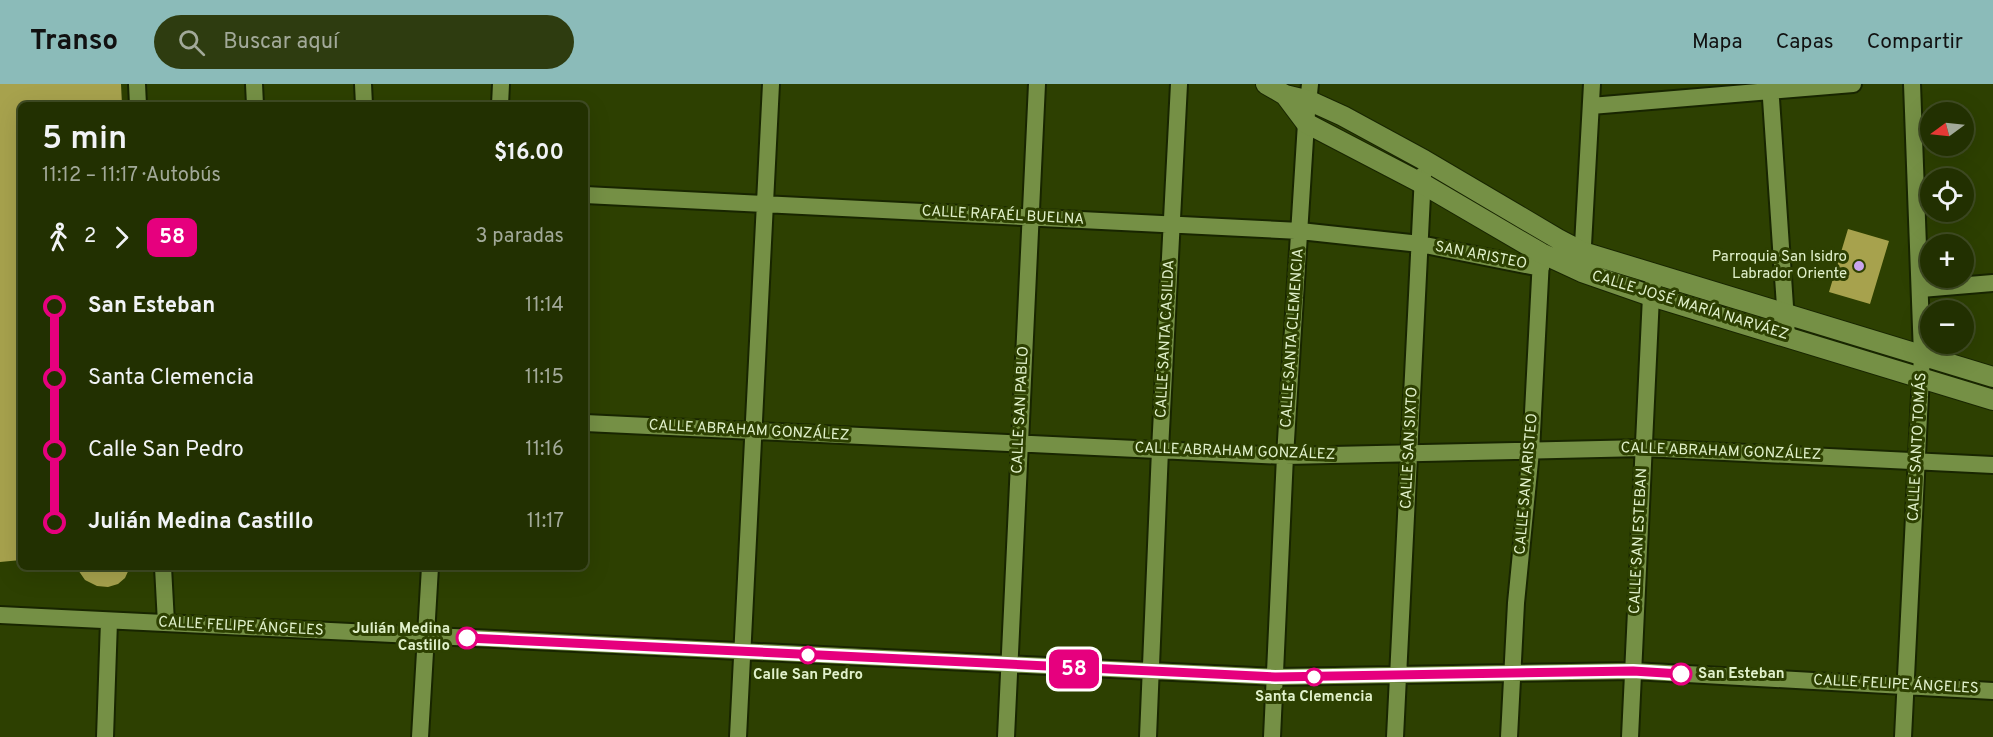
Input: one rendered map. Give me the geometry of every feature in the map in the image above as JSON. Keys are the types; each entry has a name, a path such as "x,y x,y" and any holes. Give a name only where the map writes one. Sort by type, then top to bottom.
{"street":[{"path":"137,84 138,102"},
{"path":"254,84 255,102"},
{"path":"363,84 364,102"},
{"path":"500,102 501,84"},
{"path":"738,737 771,84"},
{"name":"CALLE SAN PABLO","path":"1006,737 1036,84"},
{"name":"CALLE SANTA CASILDA","path":"1148,737 1179,84"},
{"name":"CALLE JOSÉ MARÍA NARVÁEZ","path":"1266,84 1285,95 1306,123 1423,184 1541,260 1651,296 1993,400"},
{"path":"1582,273 1592,84"},
{"path":"1591,106 1770,87 1853,84"},
{"name":"CALLE SANTO TOMÁS","path":"1903,737 1922,378 1922,289 1912,84"},
{"path":"1770,87 1787,336"},
{"name":"CALLE JOSÉ MARÍA NARVÁEZ","path":"1285,95 1310,93 1343,116 1583,252 1993,377"},
{"name":"CALLE SANTA CLEMENCIA","path":"1272,737 1285,456 1306,123 1310,93"},
{"name":"CALLE SAN SIXTO","path":"1395,737 1424,160"},
{"name":"CALLE RAFAÉL BUELNA","path":"588,195 1300,231 1420,244"},
{"path":"1541,260 1558,239"},
{"name":"SAN ARISTEO","path":"1420,244 1541,260"},
{"name":"CALLE SAN ARISTEO","path":"1509,737 1516,603 1531,451 1541,260"},
{"name":"CALLE SAN ESTEBAN","path":"1630,737 1651,296 1655,274"},
{"path":"1922,289 1993,283"},
{"name":"CALLE ABRAHAM GONZÁLEZ","path":"588,423 1285,456 1644,447 1916,459 1993,465"},
{"path":"163,570 166,623"},
{"path":"420,737 430,570"},
{"name":"CALLE FELIPE ÁNGELES","path":"0,615 1010,666 1275,677 1633,671 1993,691"},
{"path":"105,737 108,621"}],"building":[{"path":"0,84 121,84 122,102 18,102 18,560 0,562"},
{"name":"Parroquia San Isidro Labrador Oriente","path":"1848,229 1889,241 1870,304 1829,292"},
{"path":"78,570 129,570 125,578 118,584 108,587 97,586 85,580"}],"bus line":[{"name":"58","path":"467,638 1275,677 1633,671 1681,674"}],"place":[{"name":"Parroquia San Isidro Labrador Oriente","path":"1859,266"},
{"name":"Julián Medina Castillo","path":"467,638"},
{"name":"Calle San Pedro","path":"808,655"},
{"name":"San Esteban","path":"1681,674"},
{"name":"Santa Clemencia","path":"1314,677"}]}
